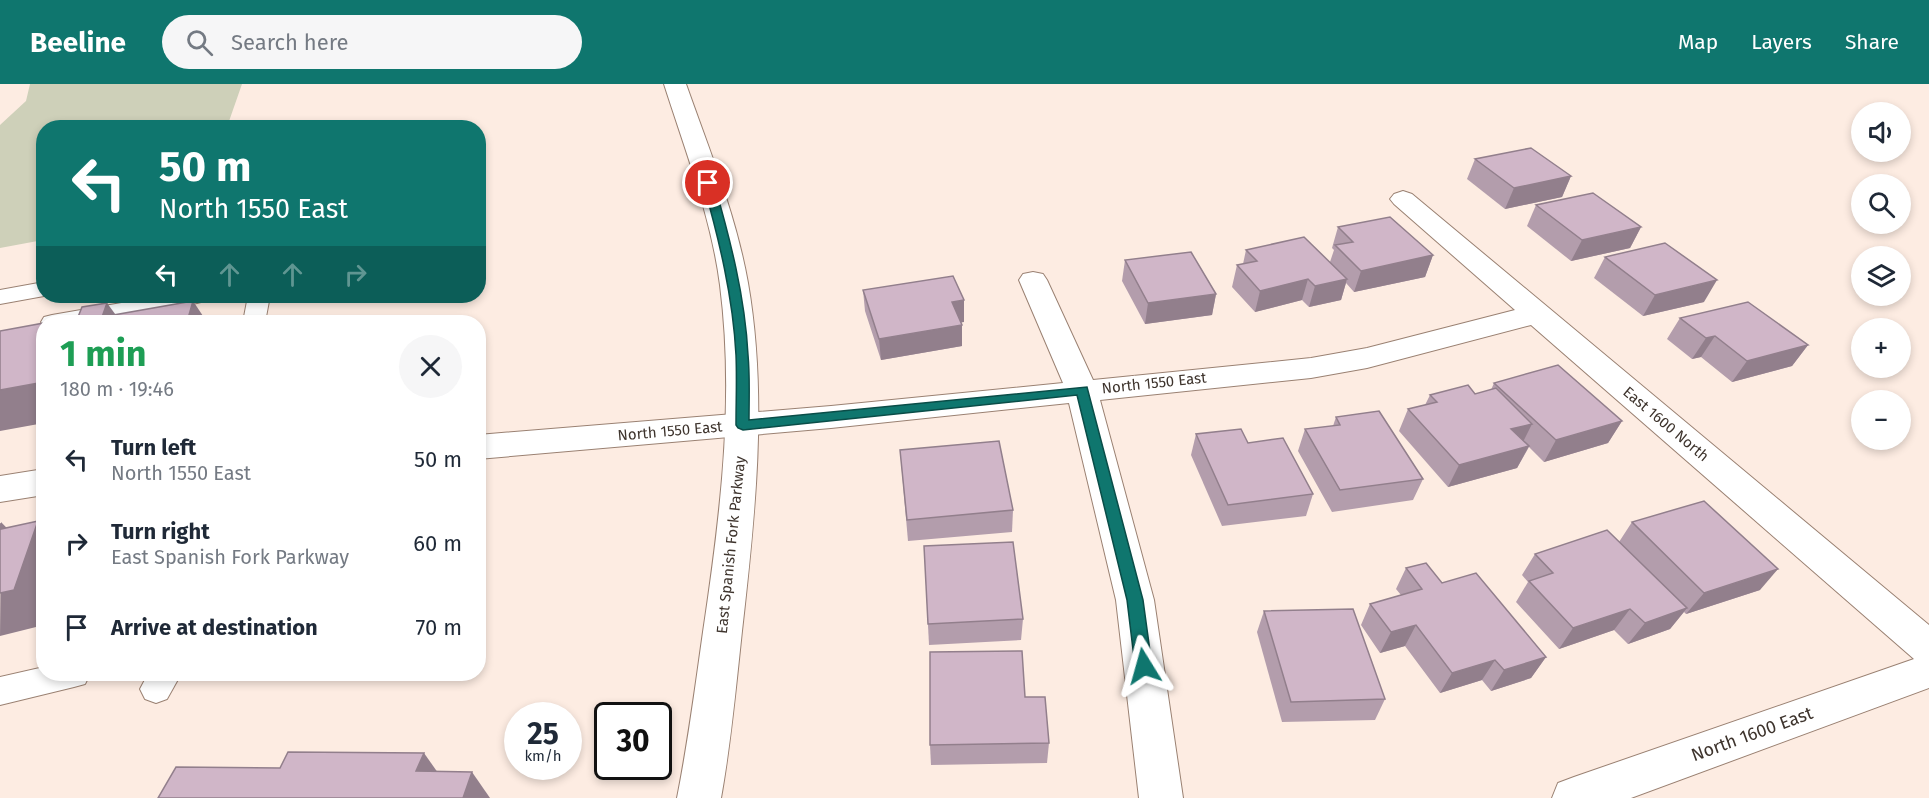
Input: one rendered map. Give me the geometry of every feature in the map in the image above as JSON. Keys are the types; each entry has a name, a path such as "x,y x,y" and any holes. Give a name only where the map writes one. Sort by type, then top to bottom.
{"street":[{"name":"East Spanish Fork Parkway","path":"675,84 715,203 731,268 742,354 743,425 725,609 699,798"},
{"name":"East 1600 North","path":"1403,199 1929,648"},
{"path":"1033,280 1082,390 1135,600 1161,798"},
{"name":"North 1550 East","path":"486,446 743,425 1311,368 1366,358 1537,314"},
{"path":"0,489 36,483"},
{"name":"North 1600 East","path":"1574,798 1929,670"}],"lane":[{"path":"0,297 36,290"},
{"path":"92,315 158,303"},
{"path":"0,691 44,681"}],"green space":[{"path":"30,84 242,84 229,120 36,120 36,241 0,248 0,125 26,101"}],"building":[{"path":"1531,148 1571,176 1514,188 1475,159"},
{"path":"1593,193 1641,227 1582,240 1536,205"},
{"path":"1390,217 1433,255 1361,271 1335,245 1353,242 1338,227"},
{"path":"1304,237 1347,279 1315,286 1308,279 1260,291 1237,265 1257,261 1246,250"},
{"path":"1665,243 1717,280 1655,295 1605,257"},
{"path":"1191,252 1216,294 1148,303 1125,260"},
{"path":"953,276 964,300 952,302 962,325 879,339 863,290"},
{"path":"1748,302 1808,345 1747,361 1715,336 1706,338 1680,318"},
{"path":"107,303 103,315 79,315 82,307"},
{"path":"182,303 192,303 189,315 113,315"},
{"path":"36,324 36,383 0,390 0,331"},
{"path":"1558,365 1622,421 1556,440 1494,383"},
{"path":"1468,385 1475,394 1496,388 1532,424 1511,429 1529,446 1459,465 1408,409 1437,402 1430,395"},
{"path":"1379,411 1423,479 1340,490 1305,429 1340,425 1336,417"},
{"path":"1241,429 1248,443 1283,438 1313,494 1228,505 1196,434"},
{"path":"999,441 1013,510 907,520 900,450"},
{"path":"1704,501 1778,569 1704,593 1632,522"},
{"path":"36,521 14,590 0,593 0,523 1,529"},
{"path":"1607,530 1687,608 1645,623 1630,609 1573,628 1529,581 1553,573 1535,554"},
{"path":"1013,542 1023,619 928,624 924,546"},
{"path":"1426,563 1442,583 1476,573 1546,657 1504,670 1495,660 1452,673 1416,625 1391,632 1370,604 1422,589 1406,568"},
{"path":"1353,609 1385,699 1291,702 1264,611"},
{"path":"1022,651 1025,697 1045,697 1049,743 930,745 930,652"},
{"path":"288,752 424,753 416,771 472,772 463,798 158,798 176,767 280,768"}],"route":[{"path":"708,183 722,230 734,284 742,354 743,425 1082,390 1135,600 1144,666"}]}
